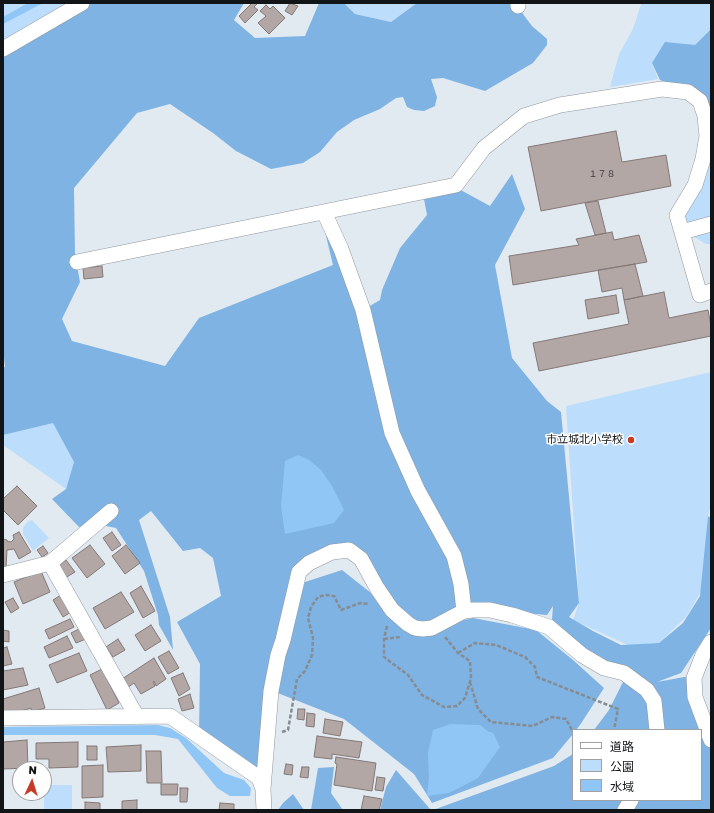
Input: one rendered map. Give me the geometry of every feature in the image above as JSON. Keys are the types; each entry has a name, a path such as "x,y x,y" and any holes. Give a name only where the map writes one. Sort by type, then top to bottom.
{"street":[{"path":"3,48 82,3"},
{"path":"76,262 456,185 484,148 524,116 560,105 662,89 688,92 700,101 705,116 706,136 704,159 695,185 677,215 700,294 711,291"},
{"path":"324,212 341,249 363,310 392,433 418,491 454,556 461,584 464,611"},
{"path":"682,232 711,224"},
{"path":"3,575 50,563 111,511"},
{"path":"264,810 263,789 271,691 278,656 299,572 309,563 332,552 349,550 362,560 376,588 392,610 415,628 432,628 464,611 490,610 512,615 549,627 582,655 604,668 624,673 647,690 654,701 657,729"},
{"path":"50,563 137,717"},
{"path":"711,642 703,655 694,678 695,697 711,740"},
{"path":"3,718 170,716 259,778 263,789"},
{"path":"624,810 630,801"}],"path":[{"path":"268,734 288,730 297,679 305,671 312,655 313,638 308,618 311,607 318,597 326,595 334,596 341,610 360,603 374,605"},
{"path":"388,622 384,639 384,657 408,675 422,695 444,707 457,706 465,698 470,681"},
{"path":"443,635 458,653 470,661 470,681 478,709 492,722 533,726 552,717 566,719 572,730"},
{"path":"384,639 407,636"},
{"path":"458,653 475,644 496,645 525,657 535,667 537,677 618,709 614,729"}],"green space":[{"path":"3,3 76,3 3,48"},
{"path":"344,3 417,3 391,22 355,14"},
{"path":"639,3 711,3 711,29 695,45 652,63 658,79 610,87 619,54 633,29 641,4"},
{"path":"711,108 711,244 706,244 684,231 680,209 709,151 703,111"},
{"path":"711,372 711,505 708,516 702,590 686,617 659,643 628,645 573,620 579,603 566,406"},
{"path":"53,422 74,462 66,489 3,445 3,435"},
{"path":"32,520 49,538 33,551 23,534 23,528 27,522"},
{"path":"52,785 72,785 72,810 44,810 44,801 52,801"}],"shaded area":[{"path":"88,3 244,3 234,20 255,38 305,36 319,3 344,3 355,14 391,22 417,3 518,3 523,14 532,26 547,39 547,45 533,63 485,91 443,78 431,79 437,97 435,106 424,111 414,110 407,107 403,97 396,98 380,109 354,120 337,132 320,152 303,163 271,169 236,151 213,133 170,104 137,113 74,188 75,255 80,282 62,319 72,341 165,366 199,318 333,265 321,215 363,310 380,300 382,290 400,248 427,215 423,194 457,188 490,206 512,174 525,209 495,265 512,358 547,401 561,412 579,603 569,617 621,645 659,643 683,623 700,596 708,516 711,518 711,628 681,673 657,682 695,675 711,740 711,810 433,810 554,766 572,755 572,801 702,801 702,729 595,729 609,710 625,678 650,682 611,670 555,628 552,619 553,606 547,615 490,610 464,611 428,628 473,618 536,630 604,688 580,725 577,729 572,729 572,735 553,758 432,803 414,774 344,719 275,692 264,788 199,735 200,664 177,622 221,596 213,558 200,548 183,551 151,511 139,520 170,617 173,650 159,625 158,615 144,571 116,528 96,524 79,527 52,499 66,489 74,462 53,423 3,435 3,368 5,367 3,347 3,49","holes":["348,550 390,608 342,570 305,582 281,659 305,566"]},
{"path":"711,29 711,108 703,111 688,92 660,80 652,63 665,42 695,45"},
{"path":"334,767 331,793 343,810 311,810 318,768"},
{"path":"396,770 431,810 380,810 386,787"},
{"path":"293,794 304,810 278,810 283,803"}],"water":[{"path":"28,3 43,3 3,24 3,17"},
{"path":"298,455 309,460 321,470 332,486 344,510 334,523 285,534 281,506 285,461"},
{"path":"451,724 480,725 489,732 493,733 500,747 478,778 449,793 427,796 429,778 428,753 433,730"},
{"path":"158,725 170,728 186,738 224,773 244,780 251,788 250,796 230,796 217,788 178,739 155,735 3,735 3,727"}],"building":[{"path":"252,3 258,3 254,7 258,10 245,23 239,16"},
{"path":"290,3 298,6 292,15 285,11"},
{"path":"266,5 270,9 273,6 285,18 269,34 258,23 266,16 260,11"},
{"path":"616,131 622,162 666,155 671,186 541,211 528,147"},
{"path":"598,201 606,233 595,235 585,203"},
{"path":"612,232 614,240 639,235 647,262 513,285 509,256 579,245 576,239"},
{"path":"635,264 643,296 624,300 622,288 602,292 598,270"},
{"path":"102,266 103,277 84,279 83,268"},
{"path":"664,292 669,318 708,310 711,336 539,371 533,343 629,324 624,300"},
{"path":"616,295 619,313 588,319 585,300"},
{"path":"17,486 37,506 18,525 3,510 3,499"},
{"path":"19,532 31,552 19,559 14,549 7,550 6,567 3,567 3,539 11,542 14,539 13,535"},
{"path":"112,532 121,545 112,551 103,538"},
{"path":"90,545 105,564 87,578 72,558"},
{"path":"126,545 140,563 125,574 112,556"},
{"path":"43,546 48,553 42,557 37,550"},
{"path":"66,560 75,572 65,578 57,567"},
{"path":"41,571 50,592 23,604 14,582"},
{"path":"141,586 155,611 143,618 130,593"},
{"path":"121,592 134,612 105,629 93,608"},
{"path":"61,595 71,612 63,617 53,600"},
{"path":"13,598 19,608 11,613 5,602"},
{"path":"70,619 74,627 49,639 45,630"},
{"path":"151,625 161,641 145,651 135,635"},
{"path":"81,628 86,639 76,643 71,633"},
{"path":"3,630 9,631 9,642 3,641"},
{"path":"67,636 73,648 49,658 44,647"},
{"path":"118,639 125,650 113,657 106,647"},
{"path":"7,647 12,664 3,666 3,648"},
{"path":"169,651 179,668 168,674 158,657"},
{"path":"79,653 87,671 57,683 49,665"},
{"path":"154,658 166,679 156,686 154,681 155,686 141,694 134,683 127,688 122,679"},
{"path":"23,668 28,685 3,690 3,671"},
{"path":"102,669 119,703 107,710 90,675"},
{"path":"183,673 190,689 179,696 171,678"},
{"path":"39,688 45,708 32,712 31,708 14,713 3,712 3,699"},
{"path":"190,694 194,708 182,711 178,699"},
{"path":"298,709 305,709 304,720 297,719"},
{"path":"307,713 315,714 314,727 306,726"},
{"path":"325,719 343,722 340,736 323,733"},
{"path":"317,736 362,742 359,758 332,754 332,759 314,757"},
{"path":"27,740 28,761 12,761 12,769 3,769 3,742"},
{"path":"78,742 78,767 52,768 52,761 49,761 49,759 36,759 36,743"},
{"path":"141,745 141,771 108,772 106,747"},
{"path":"87,746 97,746 97,760 87,760"},
{"path":"146,751 161,751 162,783 147,783"},
{"path":"336,757 376,763 372,791 334,785 337,764 335,763"},
{"path":"286,764 293,765 292,775 284,774"},
{"path":"103,765 103,797 82,798 82,766"},
{"path":"302,767 309,767 308,778 300,777"},
{"path":"377,777 385,778 383,791 375,790"},
{"path":"161,784 178,784 177,795 161,795"},
{"path":"180,788 188,788 187,802 180,802"},
{"path":"364,796 382,799 379,810 361,810"},
{"path":"137,800 137,810 122,810 122,801"},
{"path":"85,802 100,803 100,810 85,810"},
{"path":"220,803 234,804 234,810 219,810"}],"place":[{"name":"市立城北小学校","path":"631,440"}]}
